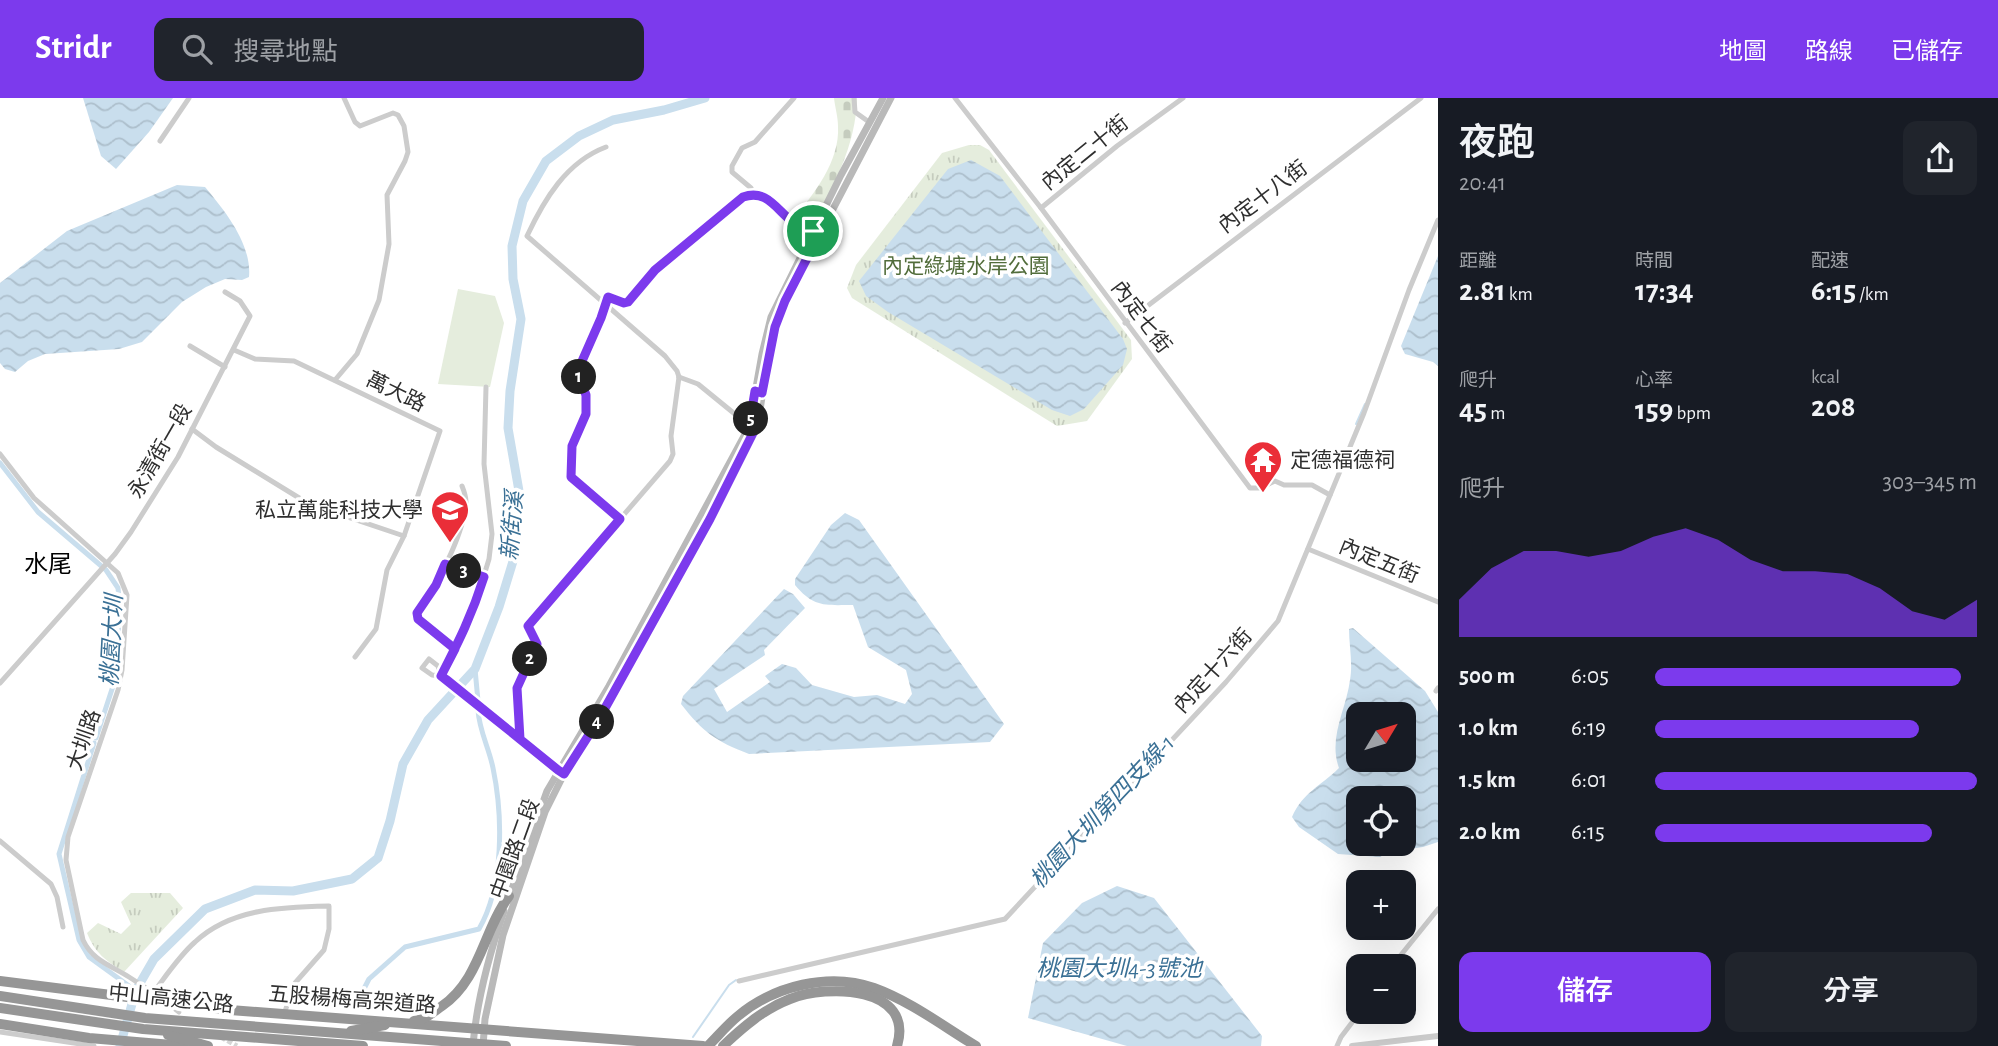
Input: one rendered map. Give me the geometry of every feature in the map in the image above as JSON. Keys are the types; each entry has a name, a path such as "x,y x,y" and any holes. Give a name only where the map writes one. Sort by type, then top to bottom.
{"highway":[{"path":"334,1034 425,1019 453,999 473,972 501,906 509,896"},
{"name":"五股楊梅高架道路","path":"0,981 230,1010 715,1045"},
{"path":"715,1045 738,1024 766,1005 799,991 821,987 873,988 913,1008 976,1046"},
{"path":"715,1045 774,1006 807,993 825,991 863,993 883,1002 896,1013 902,1029 897,1046"},
{"name":"中山高速公路","path":"0,996 145,1018 506,1046"},
{"name":"中山高速公路","path":"0,1008 143,1029 363,1046"},
{"path":"0,1024 89,1038 184,1046"},
{"path":"143,1029 208,1046"}],"main road":[{"name":"中園路二段","path":"473,1046 475,1018 486,965 537,815 561,772 599,719 710,519 752,428 775,327 785,301 869,122 883,98"},
{"name":"中園路二段","path":"816,232 891,98"},
{"name":"中園路二段","path":"483,1046 485,1019 503,935 561,772"}],"street":[{"path":"160,141 188,98"},
{"path":"335,380 357,354 379,300 388,244 387,195 408,152 404,126 398,115 393,113 360,126 355,122 344,98"},
{"path":"751,188 732,172 732,166 742,148 755,142 794,98"},
{"path":"854,98 855,113 869,122"},
{"name":"內定七街","path":"955,98 1041,208 1250,488 1260,488 1275,481 1284,485 1312,485 1330,495"},
{"name":"內定二十街","path":"1041,208 1117,146 1183,98"},
{"name":"內定十八街","path":"1125,323 1421,98"},
{"path":"520,739 517,688 537,644 528,626 673,454 672,428 679,377 677,371 665,356 527,236 545,199 560,180 594,151 606,147"},
{"path":"620,519 571,477 572,446 586,414 586,395 579,377 579,368 608,297 628,302 655,270 743,197 752,194 763,196 797,227 816,232"},
{"name":"內定十六街","path":"739,981 1005,919 1226,682 1277,623 1364,413 1438,220"},
{"name":"永清街一段","path":"0,683 107,563 154,496 250,316 240,301 225,292"},
{"path":"190,346 225,367"},
{"name":"萬大路","path":"234,350 255,359 294,360 440,431 404,536 387,570 376,629 355,657"},
{"path":"679,377 698,384 752,428"},
{"path":"486,387 484,464 492,534 489,559 471,618 444,678 561,772"},
{"path":"192,429 216,447 309,503 404,536"},
{"name":"大圳路","path":"0,454 34,498 118,573 127,595 122,670 105,730 68,837 66,860 83,940 88,950 102,963 152,992"},
{"path":"455,649 418,619 417,613 436,585 463,518 467,500 462,486"},
{"name":"內定五街","path":"1308,549 1438,602"},
{"path":"445,564 484,577"},
{"path":"1,844 51,884 57,897 63,927"},
{"path":"179,1012 152,992 194,943 225,922 270,908 329,906 329,929 324,950 295,983 284,1014"},
{"path":"1402,954 1438,909"},
{"path":"1337,1046 1352,1024"},
{"path":"0,1032 94,1046"},
{"path":"1352,1046 1438,1036"}],"green space":[{"path":"834,98 857,98 852,133 842,165 812,228 802,227 793,220 824,176 835,152 838,126"},
{"name":"內定綠塘水岸公園","path":"969,145 980,145 989,150 1131,340 1132,359 1087,421 1057,426 852,298 847,288 856,265 942,153"},
{"path":"458,289 495,296 504,323 490,387 438,384"},
{"path":"131,893 170,893 183,908 124,972 102,956 87,933 98,923 121,934 131,924 121,902"}],"water":[{"path":"83,98 173,98 149,132 116,169 101,156"},
{"name":"內定綠塘水岸公園","path":"971,160 1000,176 1123,339 1127,349 1123,365 1084,409 1070,416 1052,410 888,312 866,296 859,281 948,169"},
{"path":"177,185 205,187 221,207 242,240 249,265 249,277 242,280 225,279 206,287 182,302 142,342 119,349 45,354 28,361 15,372 5,369 0,363 0,283 67,231"},
{"path":"1438,256 1438,366 1405,354 1401,346"},
{"path":"845,513 859,520 1004,724 990,742 749,754 711,735 681,704 683,696 784,589 793,594 805,608 764,650 765,655 714,689 727,712 770,682 765,676 782,664 796,668 812,685 854,697 877,695 905,704 912,694 906,670 868,647 853,605 821,604 808,598 795,585 795,579 831,525"},
{"path":"1353,628 1425,691 1438,712 1438,842 1416,848 1416,786 1346,786 1346,855 1338,854 1299,827 1292,817 1307,795 1339,768 1336,757 1337,735 1348,691 1351,661 1349,629"},
{"name":"桃園大圳4-3號池","path":"1117,886 1154,898 1262,1036 1261,1046 1127,1046 1028,1018 1043,943 1082,903"}],"waterway":[{"name":"新街溪","path":"120,1046 136,990 154,959 205,909 255,890 293,891 352,879 378,858 403,764 428,720 475,669 514,558 519,491 508,428 510,391 521,319 513,279 512,246 523,201 546,161 579,136 613,120 664,110 705,98"},
{"name":"桃園大圳第四支線-1","path":"1356,424 1365,404"},
{"name":"桃園大圳","path":"0,463 38,512 106,570 118,588 120,609 114,683 96,738"},
{"path":"475,669 478,701"},
{"path":"354,1008 369,979 405,947 479,929 487,912 497,872 500,829 493,768 478,710"},
{"name":"桃園大圳","path":"94,743 59,854 79,940 89,957 129,986"},
{"name":"桃園大圳第四支線-1","path":"693,1037 729,985 736,980"}],"tunnel":[{"path":"221,1037 237,1046"}],"place":[{"name":"定德福德祠","path":"1263,494"},
{"name":"私立萬能科技大學","path":"450,544"}],"district":[{"name":"水尾","path":"48,565"}],"route":[{"path":"813,231 797,227 763,196 752,194 743,197 655,270 628,302 608,297 579,368 587,404 586,414 572,446 571,477 620,519 528,626 537,644 517,688 520,739 441,676 455,649 418,619 417,613 436,585 445,564 484,577 471,618 455,649 441,676 447,680 558,770 564,774 599,719 710,519 755,429 749,427 755,391 762,393 775,327 785,301 820,233 813,231"}]}
